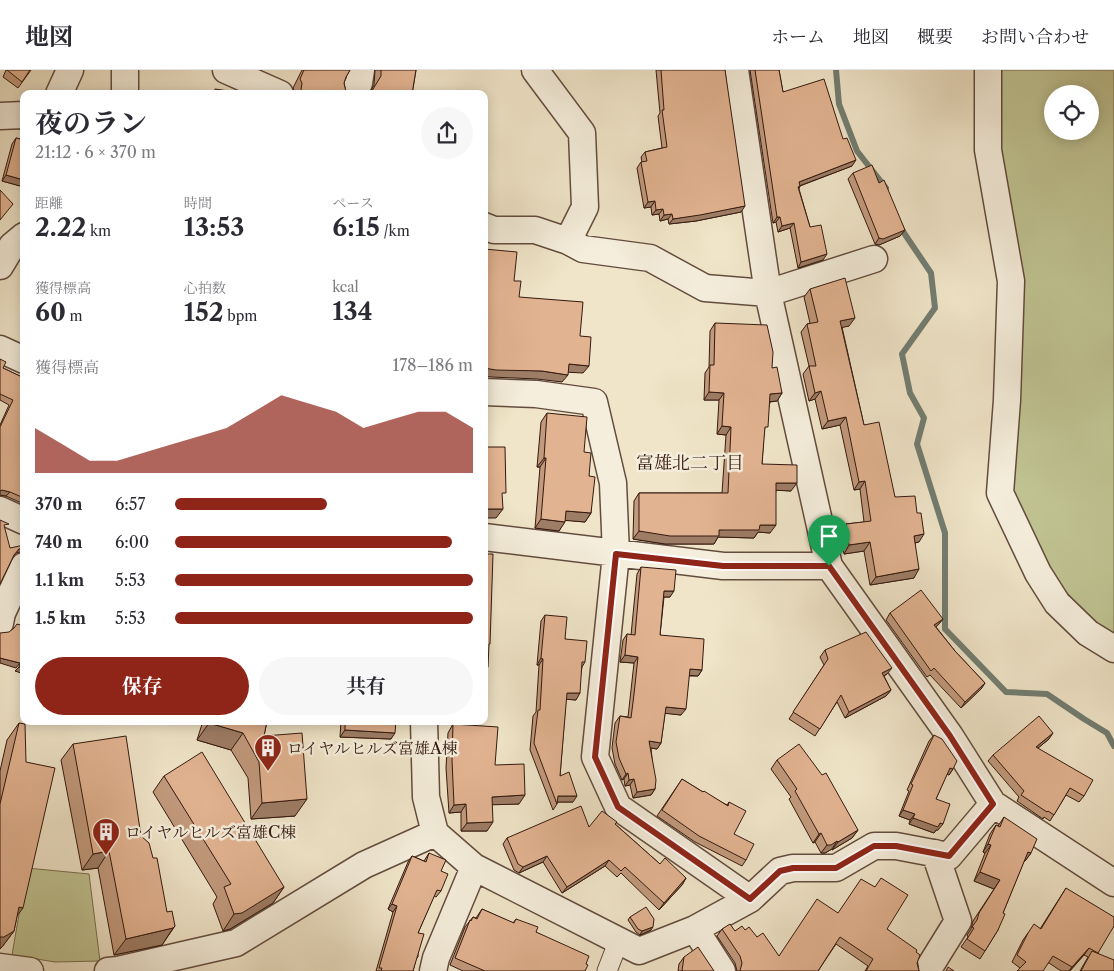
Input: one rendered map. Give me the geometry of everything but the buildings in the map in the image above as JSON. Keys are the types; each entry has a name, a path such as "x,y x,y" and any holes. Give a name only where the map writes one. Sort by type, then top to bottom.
{"street":[{"path":"61,90 70,70"},
{"path":"125,70 125,90"},
{"path":"226,70 271,90"},
{"path":"355,90 359,83 362,70"},
{"path":"535,70 582,133 585,207 568,240"},
{"path":"735,70 768,293 829,566 950,736 993,804 1114,884"},
{"path":"988,70 988,150 1011,281 1007,400 1000,493 1038,573 1057,603 1088,633 1114,649"},
{"path":"0,116 20,116"},
{"path":"488,228 494,230 535,230 568,240 584,248 650,258 705,288 768,293 874,259"},
{"path":"2,257 20,239"},
{"path":"0,349 20,358"},
{"path":"488,392 536,394 594,402 613,483 616,554 595,757 618,807 750,899"},
{"path":"0,510 20,519"},
{"path":"488,538 723,566 829,566"},
{"path":"1,616 20,575"},
{"path":"424,725 426,797 435,833 474,867 639,950 696,928 750,899 780,871 793,868 836,868 874,846 896,846 949,856 993,804"},
{"path":"108,971 185,963 236,944 364,865 435,833"},
{"path":"926,971 958,921 934,853"},
{"path":"433,971 436,958 474,867"},
{"path":"696,928 722,971"},
{"path":"607,971 619,940"},
{"path":"0,967 30,971"}],"green space":[{"path":"992,70 1114,70 1114,638 1093,625 1048,569 1011,491"},
{"path":"27,868 89,874 100,961 55,962 12,955"}],"waterway":[{"path":"836,70 839,104 857,151 886,188"},
{"path":"900,225 931,273 935,308 902,354 910,393 924,418 917,444 945,533 945,629 1006,692 1047,694 1107,733 1114,746"}],"place":[{"name":"ロイヤルヒルズ富雄A棟","path":"268,772"},
{"name":"ロイヤルヒルズ富雄C棟","path":"106,856"}],"district":[{"name":"富雄北二丁目","path":"690,463"}],"route":[{"path":"616,554 723,566 829,566 950,736 993,804 949,856 896,846 874,846 836,868 793,868 780,871 750,899 618,807 595,757 616,554"}]}
